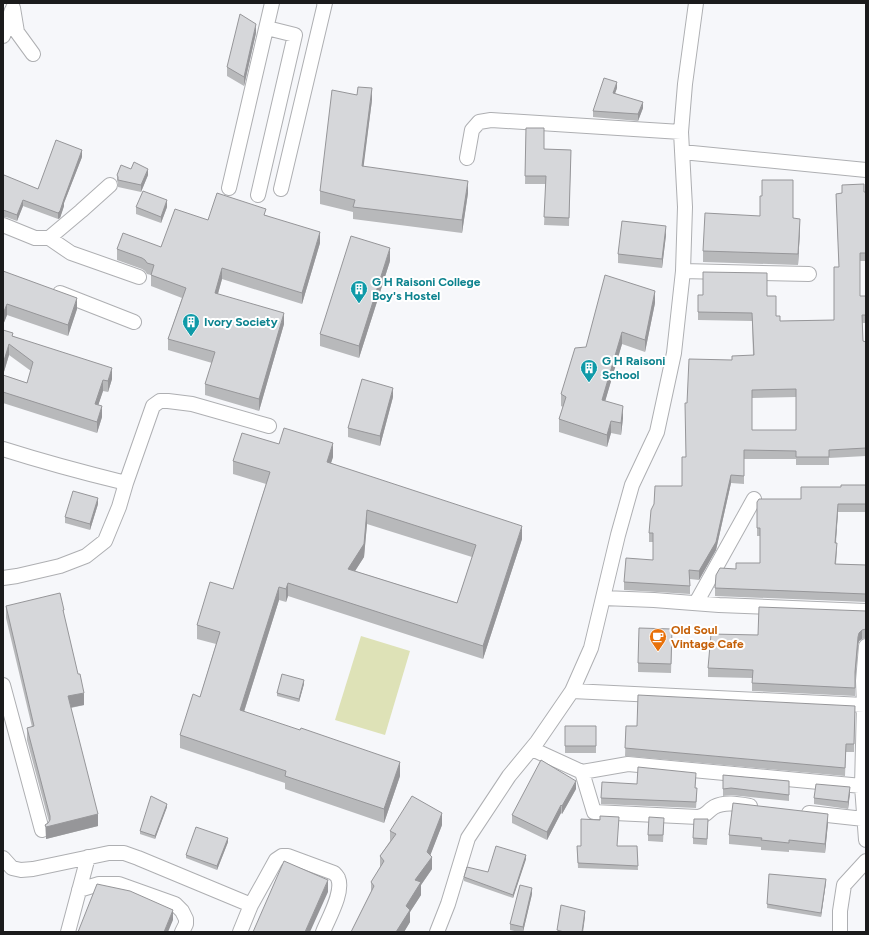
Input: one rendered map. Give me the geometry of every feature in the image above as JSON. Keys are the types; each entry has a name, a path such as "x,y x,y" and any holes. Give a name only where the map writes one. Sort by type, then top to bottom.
{"street":[{"path":"229,188 272,3"},
{"path":"282,189 324,3"},
{"path":"437,932 448,904 468,838 509,776 538,742 572,691 591,648 618,535 632,485 657,432 674,353 683,271 685,208 681,132 685,84 696,3"},
{"path":"3,36 13,8 17,32 33,54"},
{"path":"258,195 295,35 267,28"},
{"path":"467,158 472,130 479,122 491,120 681,132"},
{"path":"682,152 866,170"},
{"path":"49,238 82,211 110,185"},
{"path":"3,225 35,238 49,238 71,253 140,277"},
{"path":"683,271 809,274"},
{"path":"45,287 134,322"},
{"path":"3,578 60,566 86,556 105,541 119,507 153,406 160,401 168,400 192,404 269,426"},
{"path":"3,449 30,458 126,483"},
{"path":"696,603 754,499"},
{"path":"603,598 719,605 866,611"},
{"path":"866,646 862,786 866,840"},
{"path":"3,684 42,830"},
{"path":"572,691 864,705"},
{"path":"532,749 582,772 628,764 862,786"},
{"path":"582,772 594,812 698,817 705,816 715,807 722,804 730,803 762,807"},
{"path":"793,811 864,819"},
{"path":"3,858 12,868 20,870 33,869 109,853 124,854 153,864 251,905"},
{"path":"240,932 251,905 276,860 282,856 288,856 334,873 338,877 338,898 322,932"},
{"path":"68,932 88,857"},
{"path":"840,932 840,911 844,885 866,861"},
{"path":"80,890 99,884 119,884 175,904 182,911 186,919 186,924 182,932"}],"green space":[{"path":"361,636 410,651 385,735 335,720"}],"building":[{"path":"240,14 256,24 244,77 227,67"},
{"path":"604,78 617,82 613,93 643,102 638,114 593,111"},
{"path":"358,87 372,88 362,166 468,181 462,220 353,207 355,200 320,191 332,90 357,95"},
{"path":"526,128 544,128 544,149 571,150 569,218 544,217 546,176 525,176"},
{"path":"56,140 82,150 60,211 58,213 23,200 17,215 3,210 4,175 38,189"},
{"path":"134,162 148,169 141,185 118,180 117,175 121,165 131,169"},
{"path":"762,180 793,180 793,218 800,219 798,254 703,251 705,213 760,216"},
{"path":"864,184 864,192 866,192 866,253 860,253 860,296 866,296 866,315 862,315 863,341 866,342 866,448 829,450 829,457 796,457 796,451 744,450 744,476 731,475 716,542 699,571 689,570 690,586 624,582 626,558 653,560 653,533 649,533 651,510 654,504 655,486 682,486 682,457 686,457 685,403 687,403 689,359 732,360 732,356 754,355 752,313 698,312 698,295 703,295 703,272 767,273 767,296 776,296 776,316 780,316 780,321 834,320 834,267 839,267 836,194 842,193 842,185","holes":["796,389 796,430 752,430 752,390"]},
{"path":"143,191 167,200 161,217 136,207"},
{"path":"217,193 266,209 264,215 320,232 302,293 222,268 215,293 284,313 259,399 205,384 215,352 168,339 186,288 151,275 154,265 147,263 142,258 117,249 123,233 161,247 175,209 208,220"},
{"path":"622,221 666,226 662,259 618,254"},
{"name":"G H Raisoni College Boy's Hostel","path":"351,236 390,248 359,346 320,334"},
{"path":"3,271 77,298 68,325 7,304 3,314"},
{"name":"G H Raisoni School","path":"605,275 655,291 645,340 622,332 602,400 623,406 621,423 611,421 607,435 559,419 566,397 561,394 575,348 586,347"},
{"path":"3,330 13,333 12,336 112,368 108,381 103,380 95,404 102,406 97,422 3,392 3,375 27,383 33,362 9,344 3,364"},
{"path":"362,379 393,388 380,436 348,428"},
{"path":"284,428 333,443 327,462 522,526 483,646 288,583 286,589 279,587 240,710 300,730 301,728 400,762 384,809 285,776 286,771 180,735 193,694 200,697 220,632 197,625 210,582 233,589 270,472 233,461 242,433 279,444","holes":["367,510 476,545 457,603 348,569 364,544"]},
{"path":"841,485 866,485 866,504 838,504 835,564 866,565 866,594 715,588 716,575 720,568 736,569 736,563 760,563 760,528 757,528 757,502 759,499 801,499 801,487 841,487"},
{"path":"73,491 98,498 90,524 65,517"},
{"path":"60,593 78,674 80,674 84,693 68,696 98,814 46,827 45,825 50,820 50,816 27,728 34,726 6,606"},
{"path":"759,607 866,611 866,629 859,633 858,637 855,688 752,683 753,670 708,668 711,634 758,635"},
{"path":"639,628 672,629 671,664 638,663"},
{"path":"282,674 304,680 299,699 277,693"},
{"path":"638,695 855,706 854,744 846,744 845,768 625,748 626,726 637,726"},
{"path":"565,726 596,726 596,746 565,746"},
{"path":"541,760 576,781 547,832 512,815"},
{"path":"638,767 696,773 696,802 601,798 602,782 637,784"},
{"path":"723,775 789,781 789,795 731,788 723,789"},
{"path":"816,784 850,787 848,802 814,798"},
{"path":"151,796 167,804 155,836 140,831"},
{"path":"412,796 442,813 427,852 432,857 415,880 421,882 406,906 410,910 396,932 351,932 374,886 371,882 384,861 380,856 396,834 390,831"},
{"path":"733,803 828,814 825,844 789,840 789,843 761,840 762,838 729,835"},
{"path":"600,816 619,817 617,846 637,846 638,866 578,863 577,846 581,846 581,819 600,820"},
{"path":"649,817 664,818 663,835 648,835"},
{"path":"694,819 708,819 707,839 693,838"},
{"path":"196,827 228,838 217,866 186,855"},
{"path":"496,846 526,855 513,895 464,877 467,867 488,872"},
{"path":"284,861 328,880 305,932 253,932"},
{"path":"769,874 826,879 821,913 767,904"},
{"path":"97,884 130,891 173,910 164,932 78,932"},
{"path":"520,885 532,888 523,927 510,924"},
{"path":"561,905 585,911 582,932 564,932 557,930"}],"place":[{"name":"G H Raisoni College Boy's Hostel","path":"359,304"},
{"name":"Ivory Society","path":"191,337"},
{"name":"G H Raisoni School","path":"589,383"},
{"name":"Old Soul Vintage Cafe","path":"658,652"}]}
